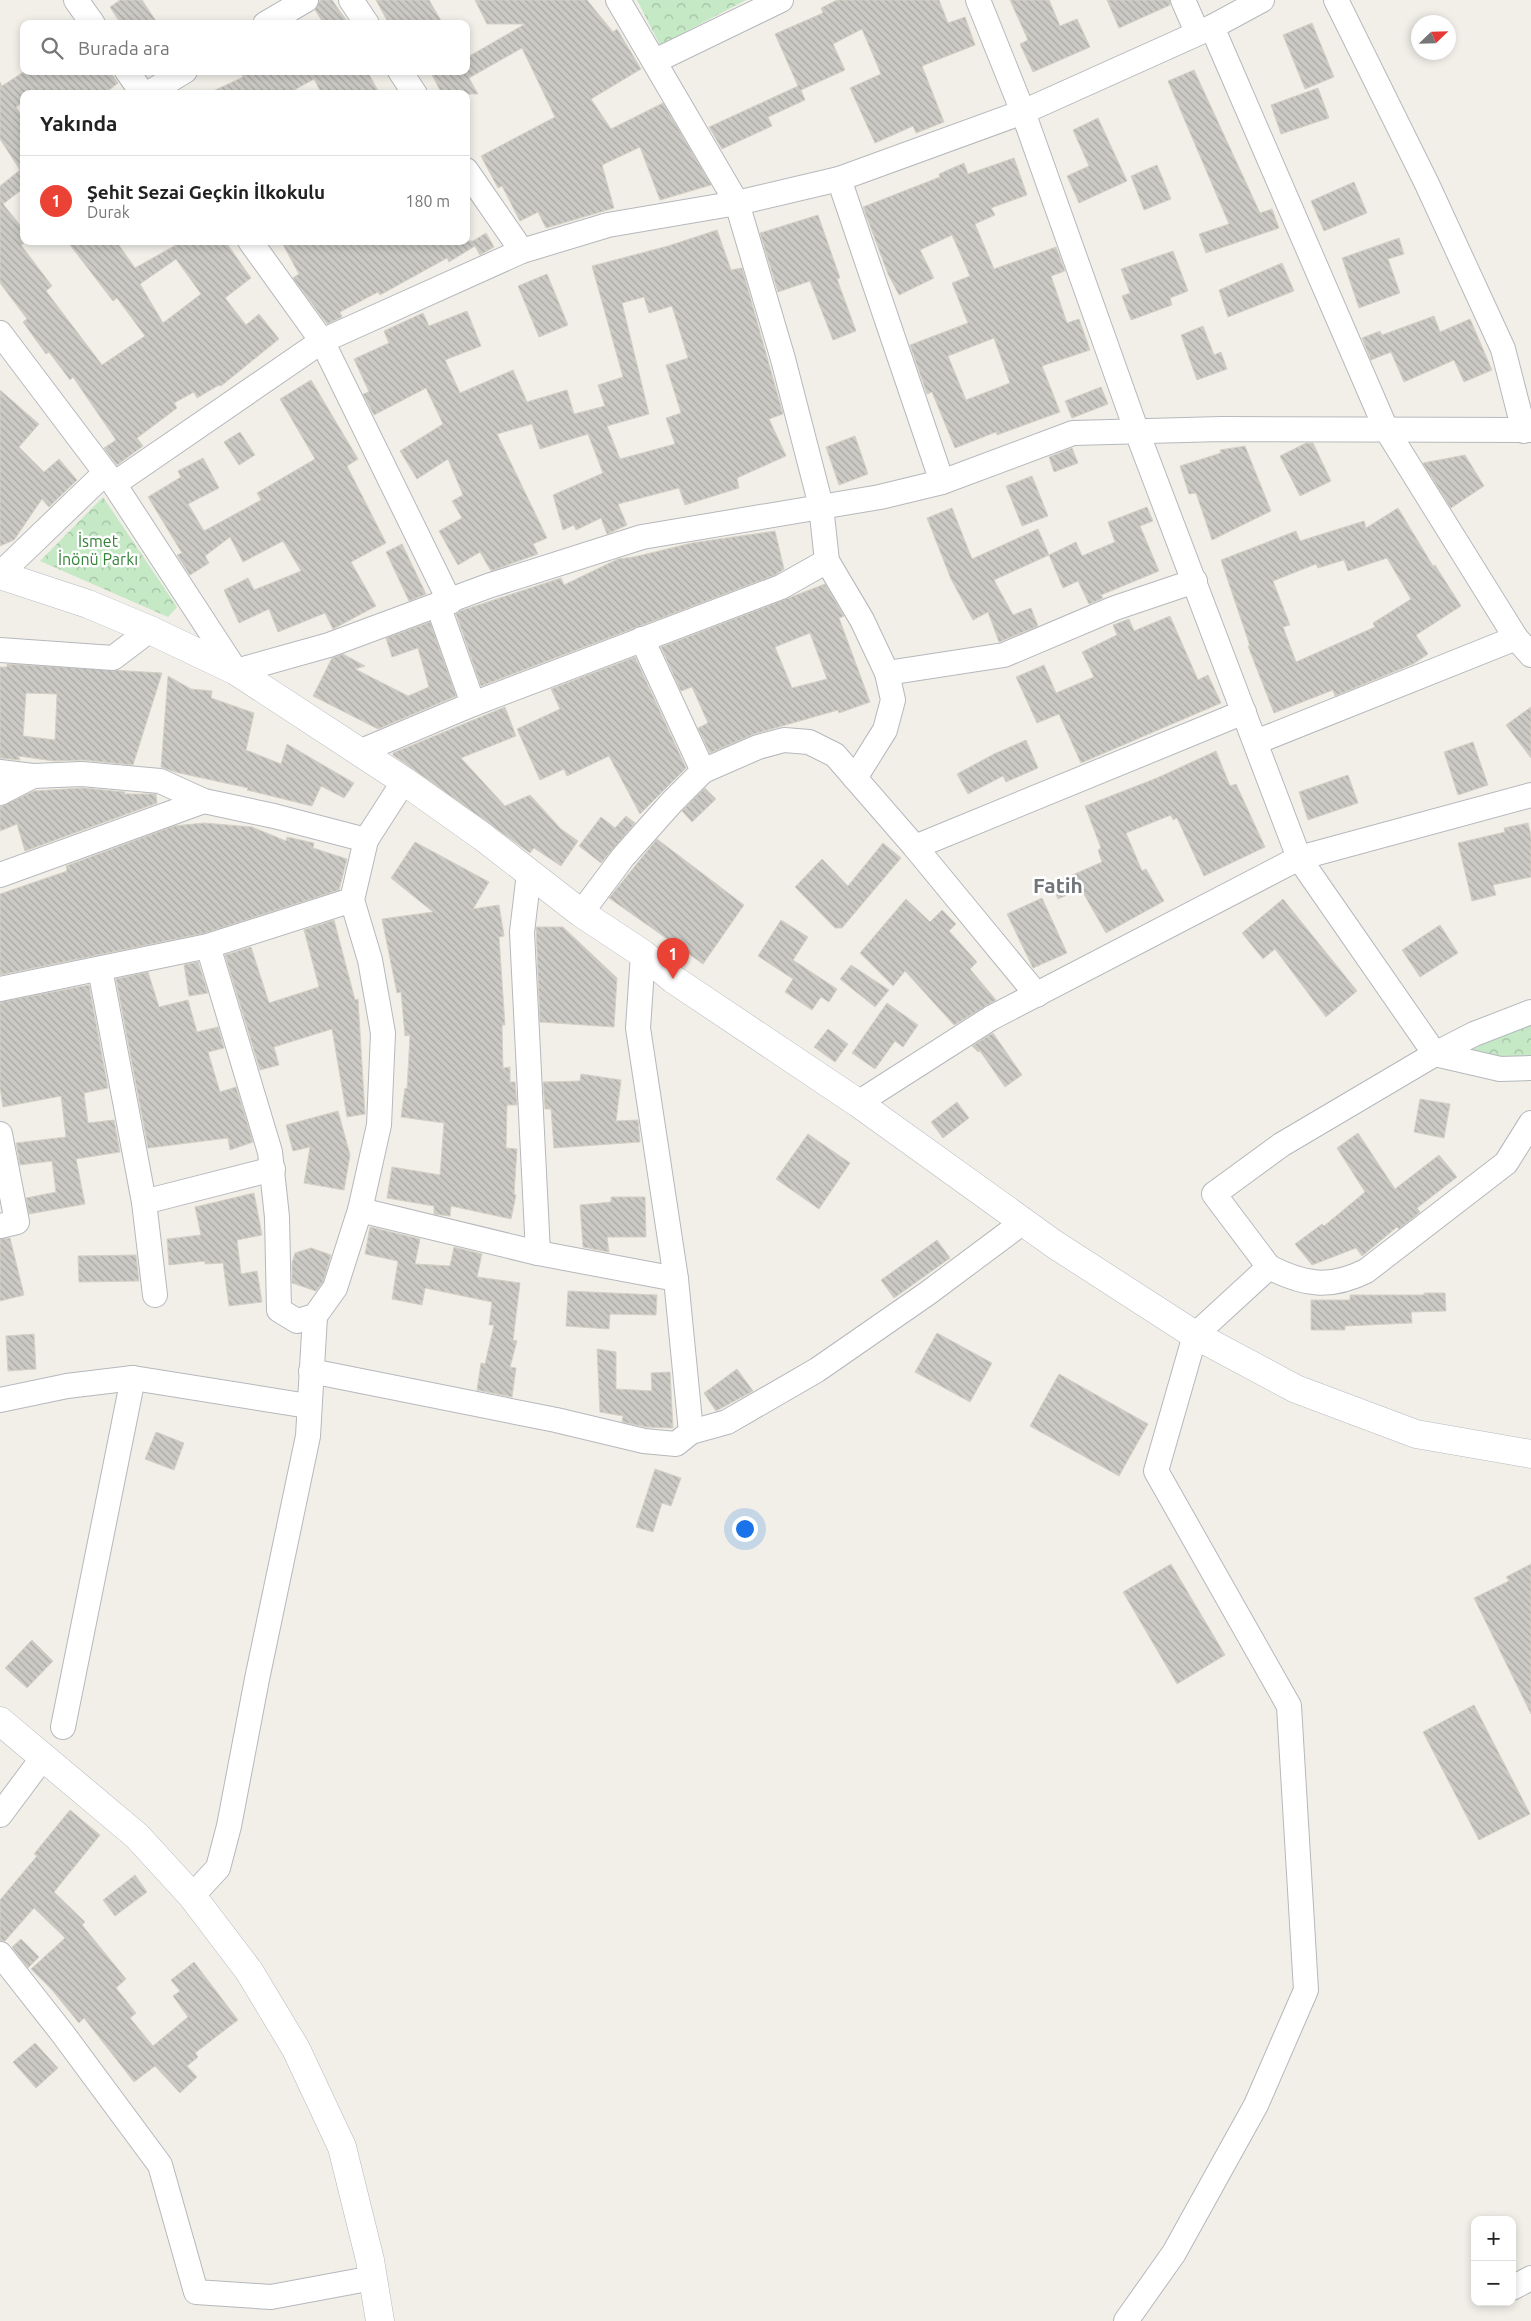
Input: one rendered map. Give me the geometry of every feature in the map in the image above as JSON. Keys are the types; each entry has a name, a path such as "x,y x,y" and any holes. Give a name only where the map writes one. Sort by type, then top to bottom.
{"main road":[{"path":"0,574 88,604 150,630 236,671 404,781 483,837 581,913 643,954 673,979 858,1103 1023,1222 1195,1335 1296,1389 1416,1434 1531,1454"},
{"path":"0,1721 137,1836 192,1896 249,1971 296,2049 342,2147 373,2278 380,2321"}],"street":[{"path":"76,0 90,20"},
{"path":"273,20 306,0"},
{"path":"351,0 364,20"},
{"path":"618,0 655,60 737,203 783,359 821,506 827,561 862,620 887,673 893,700 885,730 855,778"},
{"path":"655,60 781,0"},
{"path":"978,0 1023,112 1137,432 1299,858 1435,1054 1500,1069 1531,1068"},
{"path":"1183,0 1204,29 1386,429 1524,646 1256,742"},
{"path":"0,574 109,479 322,341 522,252 608,225 737,203 838,179 1023,112 1204,29 1262,0"},
{"path":"0,332 109,479 236,671 329,645 444,604 488,586 642,537 880,497 942,482 1072,433 1222,429 1527,430 1503,349 1427,184 1336,0"},
{"path":"130,75 142,90"},
{"path":"152,90 178,75"},
{"path":"403,75 412,90"},
{"path":"470,176 522,252"},
{"path":"838,179 942,482"},
{"path":"253,245 322,341 444,604 473,704"},
{"path":"359,752 473,704 781,587 827,561"},
{"path":"887,673 1004,655 1115,608 1195,581"},
{"path":"0,650 113,658 150,630"},
{"path":"642,639 703,772"},
{"path":"915,847 1244,712"},
{"path":"581,913 623,857 672,802 703,772 758,747 784,740 809,742 835,755 915,847 1037,995"},
{"path":"0,772 33,776 82,774 160,781 204,801 274,816 366,840"},
{"path":"0,793 33,776"},
{"path":"192,1896 218,1868 229,1826 257,1678 308,1436 308,1406 315,1316 335,1288 360,1210 379,1125 383,1033 370,960 352,900 366,840 404,781"},
{"path":"858,1103 990,1018 1299,858 1531,795"},
{"path":"0,875 204,801"},
{"path":"529,874 522,932 538,1253"},
{"path":"0,990 208,946 352,900"},
{"path":"208,946 270,1152 277,1217 279,1310 297,1321 315,1316"},
{"path":"643,954 638,1028 676,1279 691,1432"},
{"path":"100,969 144,1202 155,1295"},
{"path":"1531,1012 1474,1034 1435,1054 1281,1145 1214,1194 1269,1267 1290,1278 1313,1282 1340,1281 1366,1271 1506,1163 1531,1123"},
{"path":"0,1134 18,1222 0,1226"},
{"path":"144,1202 272,1169"},
{"path":"360,1210 538,1253 676,1279"},
{"path":"311,1371 556,1420 644,1441 676,1444 691,1432 727,1422 817,1370 928,1293 1023,1222"},
{"path":"1126,2321 1174,2253 1256,2105 1306,1990 1289,1706 1156,1471 1195,1335 1269,1267"},
{"path":"0,1400 67,1386 133,1378 308,1406"},
{"path":"63,1727 133,1378"},
{"path":"0,1815 44,1756"},
{"path":"0,1954 63,2034 160,2165 196,2292 271,2297 373,2278"},
{"path":"1516,2286 1531,2278"}],"green space":[{"path":"637,0 746,0 660,45"},
{"name":"İsmet İnönü Parkı","path":"103,497 177,607 168,617 40,561"},
{"path":"1531,1018 1531,1058 1504,1060 1471,1052 1474,1040"}],"building":[{"path":"120,0 142,0 155,20 118,20 110,7"},
{"path":"320,0 332,0 346,20 321,20 315,10"},
{"path":"376,0 429,0 441,20 387,20"},
{"path":"475,0 587,0 613,32 617,29 641,69 591,99 611,129 663,103 711,185 660,200 640,147 602,165 614,208 546,228 538,212 520,221 502,186 498,188 481,156 555,117 522,48 469,78 478,94 470,94 470,90 440,90 432,75 470,75 470,56 525,24 487,24"},
{"path":"837,0 939,0 948,23 965,17 975,45 922,66 944,122 916,133 913,126 875,143 850,88 881,74 862,29 833,44 845,70 801,90 805,100 768,117 772,126 722,149 709,127 798,86 775,34 823,13 821,8"},
{"path":"1010,0 1049,0 1060,26 1077,19 1090,47 1033,72 1020,44 1028,40"},
{"path":"1107,0 1170,0 1170,5 1119,28"},
{"path":"1312,23 1334,77 1305,89 1283,35"},
{"path":"1194,70 1260,213 1272,209 1279,228 1206,253 1199,234 1229,224 1168,81"},
{"path":"20,74 112,75 118,83 109,90 20,90 20,104 16,107 20,114 20,170 0,139 0,82 2,86"},
{"path":"242,75 369,75 378,90 320,90 314,79 294,90 215,90 243,77"},
{"path":"1318,88 1329,118 1281,134 1271,105"},
{"path":"1098,118 1127,181 1079,203 1067,176 1089,166 1073,130"},
{"path":"1014,158 1027,195 991,208 995,215 975,224 994,269 1056,247 1065,271 1051,276 1067,323 1079,319 1090,350 1042,366 1060,412 997,435 996,432 955,448 932,392 927,394 910,345 968,323 952,283 970,276 952,235 920,250 934,278 899,295 888,274 863,207 940,177 939,174 964,163 968,174","holes":["994,338 1010,383 966,400 948,356"]},
{"path":"1157,165 1171,199 1144,210 1131,176"},
{"path":"20,170 20,191 3,204 20,225 20,245 52,286 46,291 102,365 145,336 117,298 113,301 70,245 119,245 135,268 176,245 228,245 251,278 225,298 246,325 259,314 279,339 221,386 219,385 197,398 194,392 174,403 177,408 137,438 143,446 117,465 104,448 116,440 73,377 70,380 49,352 46,354 23,322 27,319 0,283 0,186","holes":["176,259 201,294 163,323 140,284"]},
{"path":"1354,182 1367,213 1324,231 1311,201"},
{"path":"818,215 840,278 837,279 856,331 833,340 810,281 778,292 760,233"},
{"path":"717,230 731,270 742,268 783,414 769,419 786,456 737,478 739,488 685,505 679,488 618,504 627,525 607,534 601,518 576,530 574,525 563,530 553,495 603,473 588,434 540,449 532,424 497,434 547,538 533,544 538,554 491,571 480,552 458,565 439,531 462,518 452,501 463,495 448,459 417,479 400,451 443,424 426,388 374,415 363,394 369,392 354,359 389,343 384,331 423,313 429,326 467,311 481,346 445,360 460,393 513,370 527,402 567,390 574,414 605,406 598,385 623,377 592,266 668,246","holes":["644,297 649,313 672,306 688,358 666,365 681,413 666,418 675,444 620,459 607,426 649,414 622,303"]},
{"path":"486,233 494,247 480,255 475,246 449,262 447,258 380,295 378,292 340,312 342,317 327,324 293,278 299,274 283,245 470,245 470,241"},
{"path":"1399,238 1404,254 1388,259 1400,293 1359,308 1342,258"},
{"path":"1173,251 1188,291 1170,298 1172,305 1131,320 1122,296 1130,293 1121,269"},
{"path":"1282,263 1294,291 1228,317 1219,290"},
{"path":"547,274 568,325 539,337 518,286"},
{"path":"1434,316 1440,332 1470,319 1492,370 1464,382 1454,360 1404,382 1391,352 1371,360 1362,338 1380,331 1382,335"},
{"path":"1203,326 1214,355 1221,352 1227,369 1197,380 1181,335"},
{"path":"311,380 358,459 347,466 386,543 351,562 376,606 333,629 325,613 278,632 269,609 239,623 224,590 248,578 254,590 301,571 283,541 243,562 230,537 205,556 209,563 190,575 177,555 182,553 148,497 181,477 178,471 203,458 219,488 188,504 204,531 261,500 257,493 315,459 280,399"},
{"path":"1101,387 1108,404 1072,418 1065,401"},
{"path":"0,390 39,424 19,447 44,472 59,459 77,480 49,507 42,499 14,540 0,546"},
{"path":"240,432 255,455 239,465 224,442"},
{"path":"855,436 868,474 839,485 826,447"},
{"path":"1306,443 1313,443 1331,481 1300,496 1280,456"},
{"path":"1245,446 1271,511 1212,540 1196,493 1189,494 1180,466 1221,453 1220,450"},
{"path":"1072,448 1078,463 1054,472 1049,457"},
{"path":"1465,455 1484,486 1451,508 1423,463"},
{"path":"1032,476 1048,516 1022,526 1006,486"},
{"path":"1147,507 1153,521 1140,526 1159,571 1101,595 1103,598 1089,604 1078,581 1063,588 1049,555 1076,542 1082,556 1115,542 1108,522"},
{"path":"952,508 972,559 1038,529 1049,555 994,580 1013,615 1031,608 1038,626 999,642 988,612 973,620 951,579 927,518"},
{"path":"1398,508 1433,566 1435,565 1461,606 1416,635 1428,654 1413,664 1335,696 1333,690 1274,713 1248,646 1250,646 1221,560 1296,531 1300,541 1364,521 1366,528","holes":["1387,558 1411,599 1373,623 1375,627 1296,662 1283,627 1290,625 1273,581 1316,564 1318,568 1344,560 1348,571"]},
{"path":"775,531 784,569 775,575 481,686 456,614 460,611 561,578 564,585 618,559 692,543"},
{"path":"402,544 426,594 409,601 386,552"},
{"path":"825,584 844,616 839,618 870,702 839,713 838,710 754,734 710,753 698,728 708,723 692,687 681,691 661,647","holes":["810,633 827,679 792,688 775,647"]},
{"path":"1170,616 1198,680 1208,675 1221,703 1081,763 1059,714 1037,723 1016,677 1044,665 1056,693 1094,677 1082,652 1117,635 1113,625 1129,619 1134,631"},
{"path":"430,622 456,696 378,729 313,696 332,658 343,654 365,666 355,669 408,696 429,687 418,648 392,657 386,638"},
{"path":"635,657 686,768 640,814 609,756 567,776 564,769 540,780 517,729 560,709 551,689"},
{"path":"7,664 162,673 133,765 83,760 54,761 18,756 20,760 0,758 0,667 7,667","holes":["26,693 57,694 55,740 23,736"]},
{"path":"168,676 191,689 212,691 211,698 254,713 246,750 281,764 287,744 354,783 344,798 321,786 312,806 161,767"},
{"path":"505,707 516,736 461,758 505,806 530,795 561,829 578,841 561,866 534,848 530,853 393,755 393,753"},
{"path":"1531,707 1531,758 1506,725"},
{"path":"1026,740 1038,768 1006,782 1003,776 968,794 957,774 994,754"},
{"path":"1473,742 1488,785 1458,795 1444,752"},
{"path":"1216,751 1230,786 1236,784 1265,847 1204,876 1177,818 1173,820 1171,815 1126,833 1142,871 1146,869 1164,901 1106,933 1081,889 1058,899 1052,884 1102,862 1098,850 1101,848 1085,806 1157,778"},
{"path":"1348,775 1358,803 1308,820 1299,792"},
{"path":"82,788 125,792 124,794 156,794 157,803 25,851 17,824 0,831 0,807 34,791"},
{"path":"705,788 716,799 692,822 682,811"},
{"path":"626,816 635,823 601,863 579,846 601,817 615,828"},
{"path":"204,823 252,827 286,841 287,837 314,843 313,848 347,859 339,890 205,933 0,975 0,894 67,871 66,866 174,826"},
{"path":"1528,823 1531,836 1531,877 1493,885 1496,895 1472,901 1458,843 1505,832 1504,828"},
{"path":"657,839 744,905 703,964 609,898"},
{"path":"415,842 489,882 473,909 499,905 504,936 499,937 505,1025 502,1025 503,1068 510,1067 510,1082 515,1082 517,1105 507,1105 506,1148 517,1149 514,1194 516,1195 511,1219 451,1206 450,1216 434,1214 434,1206 387,1198 392,1167 440,1175 444,1123 401,1117 405,1088 407,1089 410,1035 405,1036 401,992 397,993 382,919 433,912 391,878"},
{"path":"883,843 901,858 842,928 835,928 795,887 822,859 848,886"},
{"path":"1042,898 1067,953 1033,968 1007,914"},
{"path":"906,899 930,922 942,910 956,924 949,931 977,962 970,969 996,1000 954,1025 905,971 893,986 860,953"},
{"path":"1283,899 1357,991 1326,1017 1275,949 1263,959 1242,933"},
{"path":"334,920 355,1000 358,999 365,1114 347,1117 332,1029 274,1047 279,1065 260,1070 225,955 251,947 269,1003 319,987 304,930"},
{"path":"781,920 808,937 793,960 837,989 829,1002 821,997 812,1010 785,992 793,979 758,956"},
{"path":"1440,925 1458,953 1420,977 1402,950"},
{"path":"536,927 563,927 617,978 614,1027 540,1022"},
{"path":"198,962 208,993 189,996 184,965"},
{"path":"851,965 889,990 875,1007 840,979"},
{"path":"148,972 159,1007 188,1000 197,1032 218,1027 224,1048 208,1052 220,1092 236,1087 253,1142 230,1150 228,1138 148,1148 116,979"},
{"path":"89,985 108,1088 84,1093 88,1123 114,1120 120,1152 76,1159 85,1204 29,1214 26,1198 56,1192 52,1161 20,1165 16,1143 66,1137 61,1096 3,1107 0,1088 0,1002"},
{"path":"887,1003 918,1025 903,1047 895,1041 875,1069 852,1053"},
{"path":"828,1029 848,1044 835,1062 814,1047"},
{"path":"993,1033 1022,1075 1005,1087 980,1051 978,1052 972,1046"},
{"path":"581,1074 621,1080 616,1121 638,1120 640,1142 554,1148 551,1109 545,1109 543,1082 580,1081"},
{"path":"1420,1099 1450,1104 1444,1138 1414,1132"},
{"path":"957,1102 969,1118 943,1138 931,1122"},
{"path":"338,1111 350,1155 344,1190 304,1183 310,1147 293,1151 286,1125"},
{"path":"1358,1133 1395,1189 1439,1155 1457,1177 1417,1208 1420,1212 1399,1229 1397,1227 1362,1256 1356,1248 1312,1265 1295,1244 1322,1224 1324,1226 1365,1192 1337,1148"},
{"path":"808,1134 850,1163 819,1209 776,1179"},
{"path":"254,1193 262,1235 237,1240 241,1274 257,1271 262,1302 229,1306 223,1263 205,1264 205,1261 169,1265 167,1239 201,1235 195,1207"},
{"path":"611,1197 645,1197 646,1237 607,1237 609,1252 583,1247 580,1205 611,1202"},
{"path":"370,1227 420,1239 415,1264 450,1266 454,1247 482,1254 477,1277 520,1283 513,1340 517,1341 510,1367 516,1368 512,1397 477,1390 481,1363 485,1364 494,1325 489,1325 492,1302 425,1288 422,1305 392,1299 398,1261 365,1254"},
{"path":"10,1238 24,1295 0,1301 0,1239"},
{"path":"937,1240 950,1258 894,1298 881,1280"},
{"path":"311,1248 331,1255 323,1282 316,1291 292,1283 292,1263 295,1253"},
{"path":"136,1255 139,1281 79,1282 78,1256"},
{"path":"568,1291 657,1295 656,1315 610,1314 609,1329 566,1326"},
{"path":"1424,1293 1445,1293 1446,1311 1411,1312 1412,1323 1345,1326 1345,1330 1311,1330 1311,1300 1350,1300 1350,1295 1424,1295"},
{"path":"937,1333 992,1363 970,1402 915,1372"},
{"path":"34,1334 36,1369 8,1371 6,1336"},
{"path":"597,1349 616,1352 616,1389 652,1391 651,1373 670,1372 673,1428 646,1427 622,1422 623,1416 600,1412"},
{"path":"737,1369 753,1391 716,1411 704,1393"},
{"path":"1059,1374 1148,1424 1119,1476 1030,1426"},
{"path":"156,1432 184,1443 174,1470 145,1459"},
{"path":"655,1469 681,1478 671,1506 662,1503 653,1532 636,1527"},
{"path":"1171,1564 1225,1655 1177,1684 1123,1592"},
{"path":"1531,1564 1531,1714 1474,1598 1509,1581 1506,1577"},
{"path":"32,1640 53,1661 27,1688 5,1668"},
{"path":"1474,1705 1530,1814 1479,1840 1423,1732"},
{"path":"70,1810 100,1835 54,1892 85,1922 82,1925 126,1979 116,1988 136,2013 130,2018 153,2046 188,2017 173,1996 180,1991 171,1980 194,1962 238,2020 195,2053 198,2057 187,2066 197,2077 180,2093 155,2066 134,2082 84,2018 79,2023 52,1990 31,1969 65,1938 34,1908 5,1941 0,1941 0,1900 37,1856 34,1854"},
{"path":"135,1875 147,1892 115,1916 103,1900"},
{"path":"21,1939 39,1957 28,1968 12,1947"},
{"path":"35,2043 58,2068 36,2088 13,2062"}],"place":[{"name":"Şehit Sezai Geçkin İlkokulu","path":"673,979"}],"district":[{"name":"Fatih","path":"1058,886"}]}
